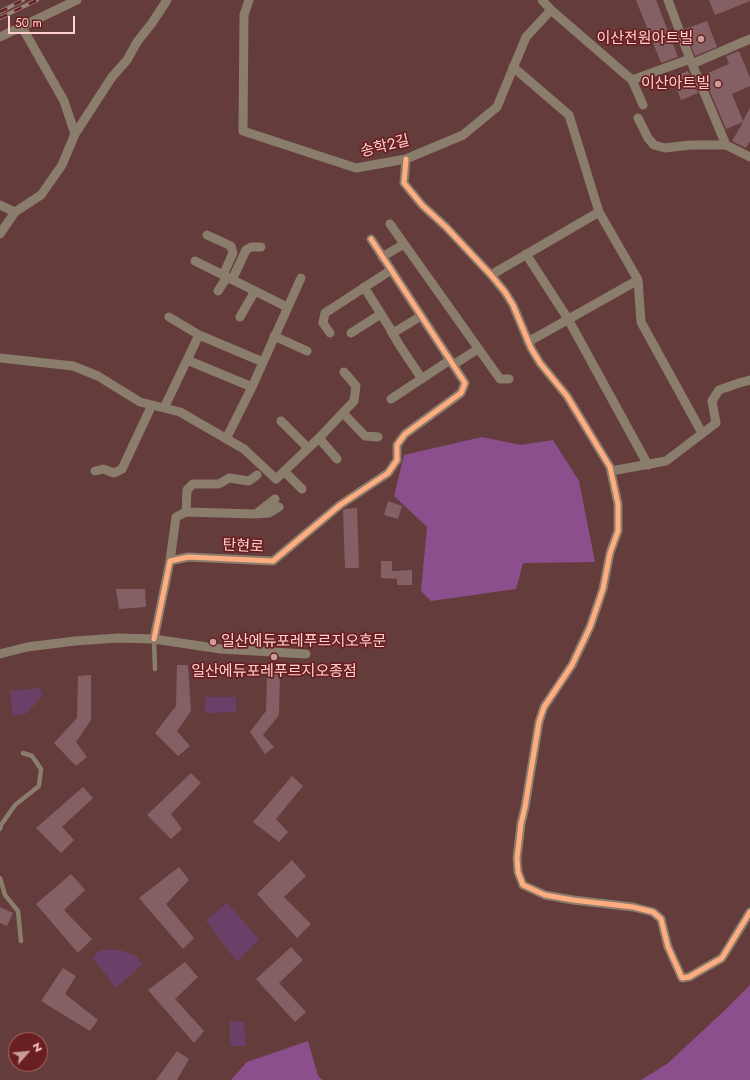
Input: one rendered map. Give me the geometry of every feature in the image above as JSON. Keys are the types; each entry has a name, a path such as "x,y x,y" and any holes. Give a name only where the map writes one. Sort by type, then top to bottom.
{"street":[{"path":"0,37 77,0"},
{"path":"0,234 15,212 41,195 62,165 75,134 112,77 127,60 137,42 152,23 166,0"},
{"name":"송학2길","path":"249,0 244,15 243,132 356,168 406,159 463,134 497,107 526,37 551,10"},
{"path":"542,0 551,10 632,80 643,105"},
{"path":"668,0 691,62 726,145"},
{"path":"22,27 64,100 75,134"},
{"path":"632,80 691,62 750,39"},
{"path":"513,67 569,115 599,212 638,280 641,322 702,433"},
{"path":"638,118 648,138 654,144 664,148 690,145 726,145 750,157"},
{"path":"406,159 404,183 422,205 446,226 506,292 531,348 540,363 567,396 610,467 618,504 618,531 610,553 603,589 590,628 572,665 544,706 539,722 521,824 517,858 518,872 523,885 546,895 573,900 633,907 653,912 660,919 668,947 682,978 689,977 722,958 750,912"},
{"path":"0,205 15,212"},
{"path":"491,275 599,212"},
{"path":"390,224 500,379 509,379"},
{"path":"207,235 231,246 233,253 228,277"},
{"path":"371,240 451,362"},
{"path":"382,257 404,244"},
{"path":"218,291 246,250 251,247 261,247"},
{"path":"526,254 568,319 648,465"},
{"path":"195,261 287,307"},
{"path":"330,333 323,323 325,313 391,270"},
{"path":"226,439 252,387 301,278"},
{"path":"528,342 638,280"},
{"path":"364,287 400,346 422,378"},
{"path":"240,317 255,291"},
{"path":"351,334 381,314"},
{"path":"392,331 393,333 421,316"},
{"path":"169,318 199,335 263,362"},
{"path":"164,408 199,335"},
{"path":"274,336 307,351"},
{"path":"391,399 422,378 478,349"},
{"path":"0,358 73,366 98,376 140,402 180,412 244,449 276,479 319,438 354,401 356,386 344,372"},
{"path":"187,360 252,387"},
{"name":"탄현로","path":"170,561 188,556 273,561 340,505 388,473 397,460 397,446 405,434 461,394 465,383 451,362"},
{"path":"611,471 666,461 716,423 712,401 719,390 750,380"},
{"path":"96,471 103,469 114,473 122,469 152,405"},
{"path":"343,413 365,436 378,437"},
{"path":"281,421 308,448"},
{"path":"319,438 337,459"},
{"path":"284,471 302,489"},
{"path":"186,512 187,490 193,484 219,484 229,478 249,481 257,475"},
{"path":"154,639 170,561 176,517 186,512 255,514 269,512 277,503"},
{"path":"0,654 27,647 75,641 118,638 154,639 221,649 306,654"}],"lane":[{"path":"154,639 155,670"},
{"path":"0,826 15,805 39,786 41,769 32,756 23,753"},
{"path":"0,878 5,895 18,910 21,941"}],"shaded area":[{"path":"482,437 521,445 553,440 579,481 595,562 523,563 516,589 431,601 421,591 427,527 394,496 404,455"},
{"path":"40,688 42,696 27,713 13,716 10,691"},
{"path":"206,697 236,697 236,712 204,713"},
{"path":"227,903 259,939 237,962 206,921"},
{"path":"100,950 120,950 136,956 142,965 116,988 93,958"},
{"path":"750,985 750,1080 641,1080 667,1064"},
{"path":"230,1021 244,1022 246,1046 230,1046"},
{"path":"308,1041 318,1076 323,1080 231,1080 247,1062"}],"building":[{"path":"636,0 656,0 678,57 661,63"},
{"path":"709,0 750,0 750,1 715,15"},
{"name":"이산전원아트빌","path":"707,21 717,47 695,56 685,29"},
{"path":"739,51 750,78 750,86 732,94 743,121 750,108 750,141 746,148 732,141 743,122 726,129 703,75 729,64 726,56"},
{"path":"688,71 698,93 681,100 672,77"},
{"path":"388,501 402,506 398,519 384,515"},
{"path":"357,508 359,568 345,568 343,510"},
{"path":"381,561 392,561 392,571 412,570 412,585 397,585 397,579 381,578"},
{"path":"116,589 145,589 146,607 119,609"},
{"path":"177,665 188,665 191,711 177,731 190,746 178,756 155,733 176,706"},
{"path":"267,673 280,673 279,715 263,735 274,747 265,754 250,732 266,711"},
{"path":"91,675 91,720 76,742 87,757 76,766 54,743 77,718 78,676"},
{"path":"191,773 201,783 171,814 182,829 171,839 147,815"},
{"path":"292,776 303,786 276,819 288,832 279,842 253,822"},
{"path":"83,787 93,798 62,827 74,840 61,853 36,828"},
{"path":"292,860 306,876 284,897 311,924 297,938 257,894"},
{"path":"179,867 189,880 166,904 194,938 183,949 139,898"},
{"path":"71,874 85,890 64,910 92,939 78,953 36,904"},
{"path":"0,907 13,913 7,926 0,923"},
{"path":"291,947 303,960 279,983 306,1012 295,1022 256,979"},
{"path":"185,962 198,977 175,999 204,1031 194,1043 148,990"},
{"path":"63,968 76,976 65,994 98,1020 90,1031 41,1001"},
{"path":"177,1051 189,1059 177,1080 156,1080"}],"railway":[{"path":"0,12 23,0"},
{"path":"0,18 37,0"}],"cycle path":[{"path":"406,159 404,183 422,205 446,227 491,275 505,292 513,305 531,348 540,363 567,396 610,467 618,504 618,531 610,553 603,589 590,627 572,665 544,707 539,722 521,824 517,858 518,872 523,885 545,895 633,907 653,912 661,919 668,947 682,978 689,977 722,958 750,912"},
{"path":"154,639 170,561 188,557 273,561 340,505 388,473 397,460 397,445 405,434 461,393 465,383 371,239"}],"place":[{"name":"이산전원아트빌","path":"701,39"},
{"name":"이산아트빌","path":"718,84"},
{"name":"일산에듀포레푸르지오후문","path":"213,642"},
{"name":"일산에듀포레푸르지오종점","path":"274,657"}]}
